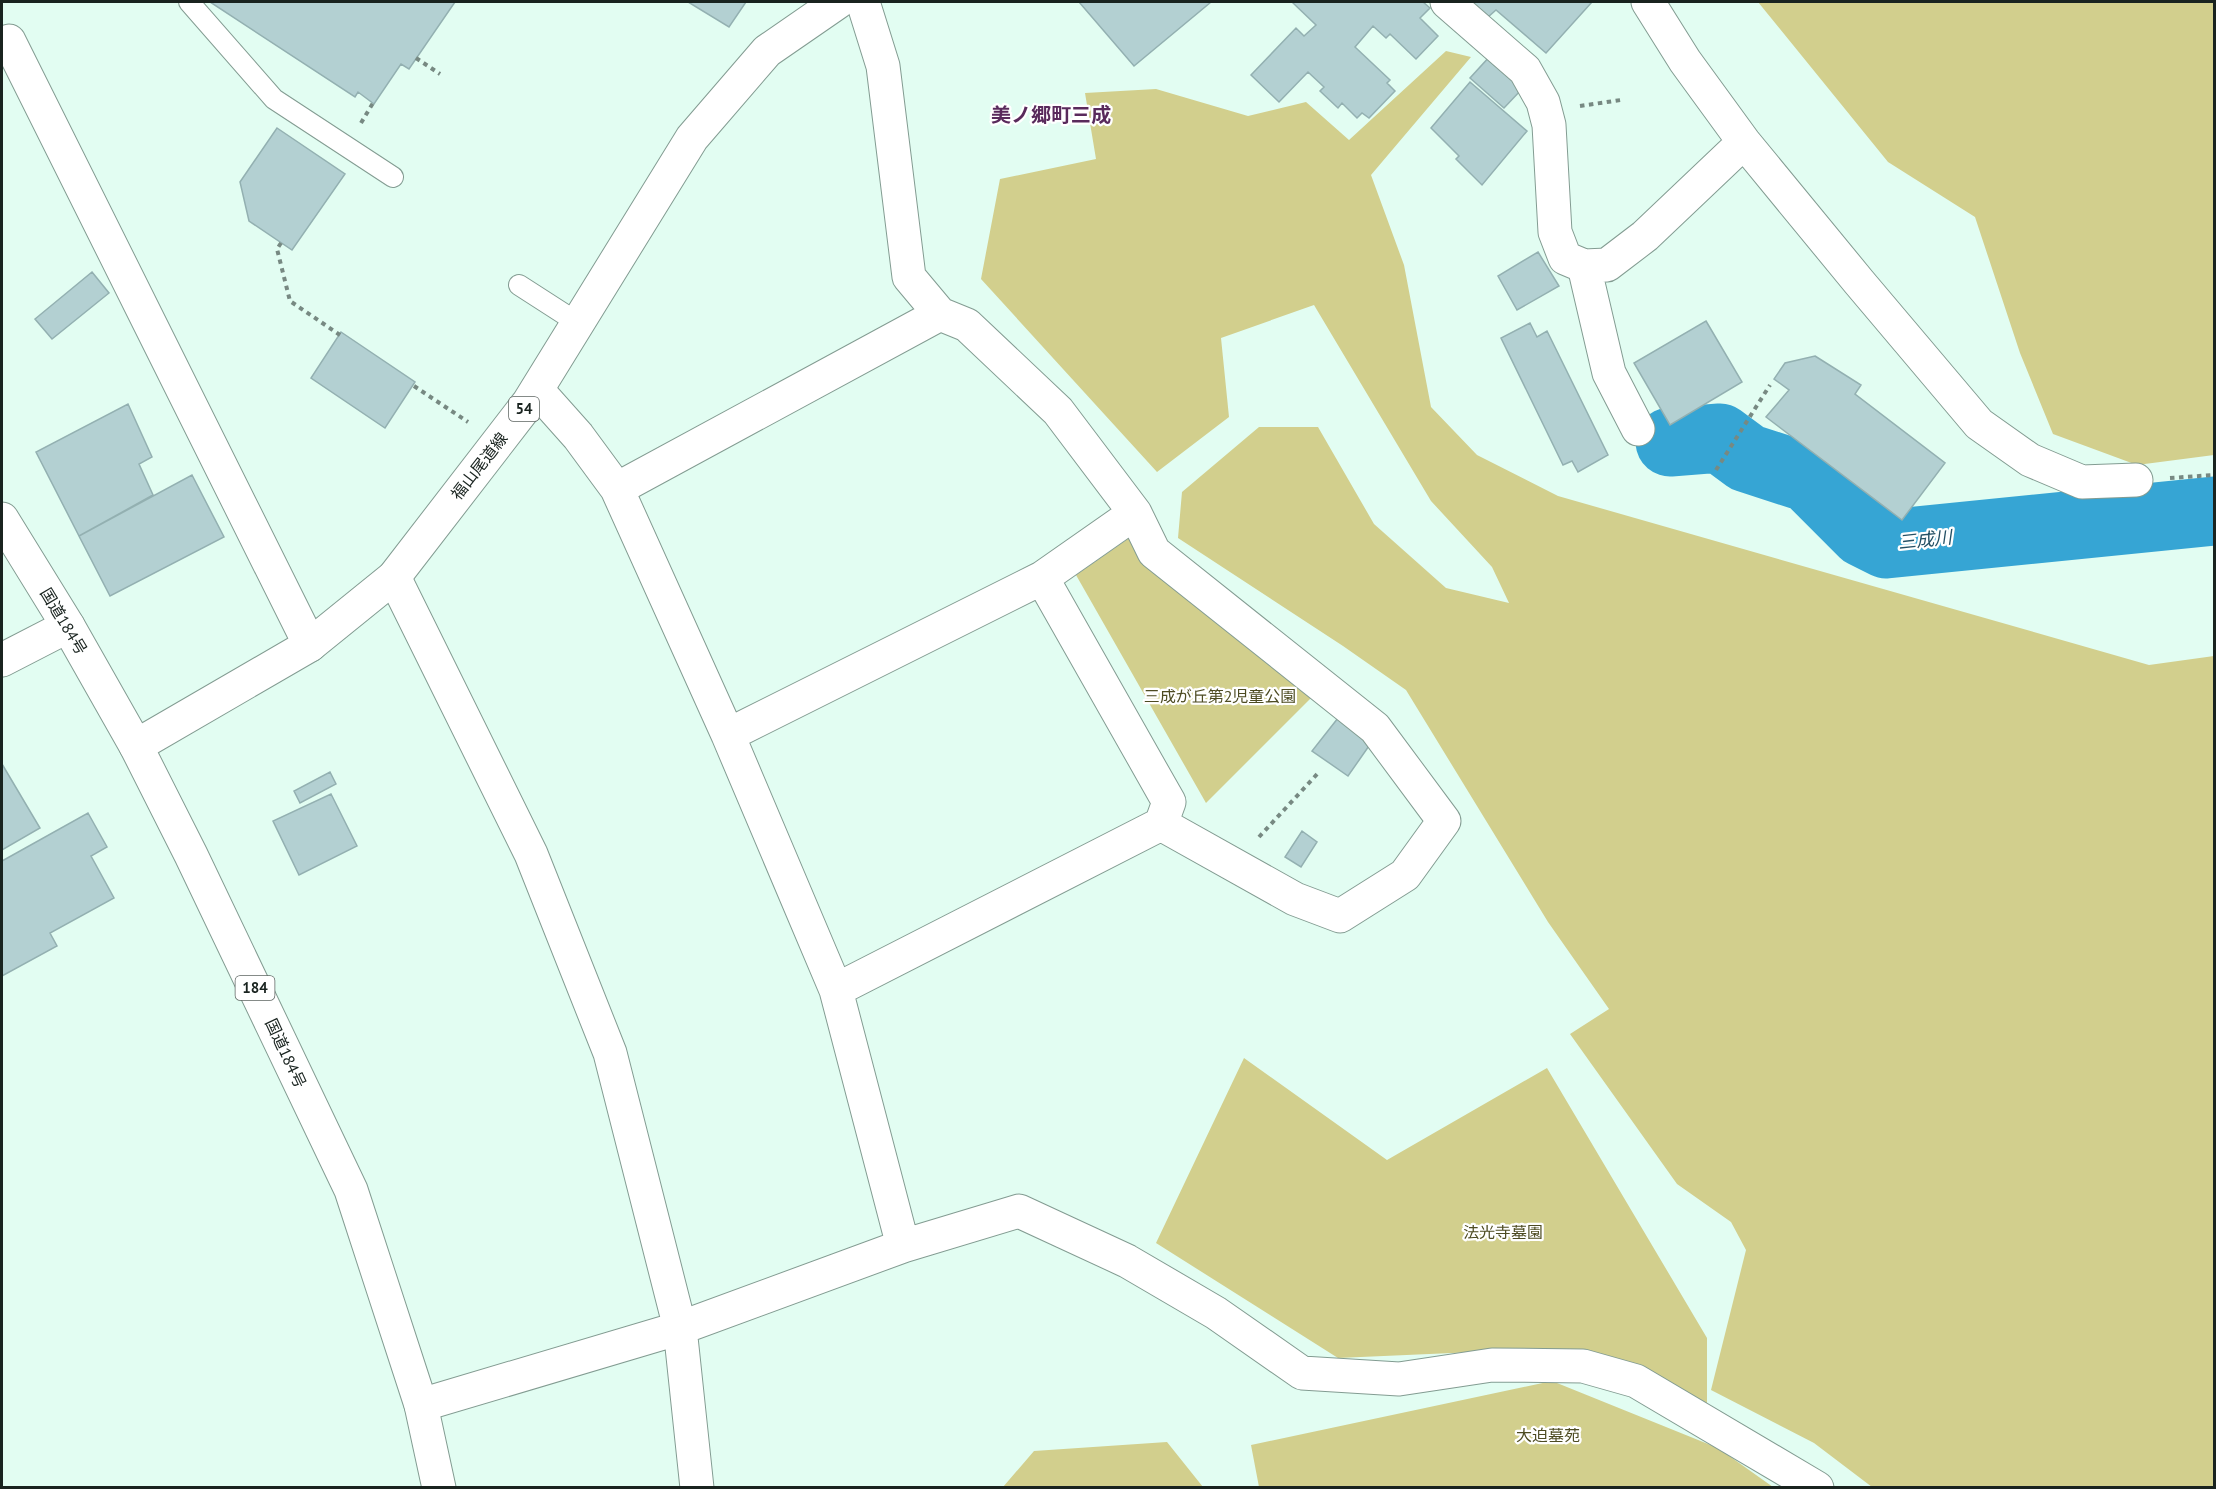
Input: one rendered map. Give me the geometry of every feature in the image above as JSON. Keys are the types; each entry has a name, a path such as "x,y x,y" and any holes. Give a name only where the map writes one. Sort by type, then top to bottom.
{"main road":[{"name":"福山尾道線","path":"136,746 310,645 394,577 529,402 692,138 767,51 838,2"},
{"path":"863,2 883,66 909,277 940,314 967,325 1058,411 1135,513 1154,552 1375,728 1444,821 1405,876 1340,916 1295,899 1161,824"},
{"path":"1447,2 1525,70 1543,102 1549,125 1555,232 1564,258 1584,266 1607,265 1645,237 1744,142"},
{"path":"1648,2 1685,61 1744,142 1858,282 1979,424 2030,460 2082,482 2136,480"},
{"path":"2,45 9,41 310,645"},
{"path":"1584,266 1609,373 1638,429"},
{"path":"617,489 940,314"},
{"path":"537,390 578,436 617,489 728,735 837,990 903,1246"},
{"path":"728,735 1042,578 1135,513"},
{"name":"国道184号","path":"2,519 68,626 136,746 191,855 351,1190 421,1405 439,1488"},
{"path":"394,577 531,854 610,1053 680,1328 697,1488"},
{"path":"837,990 1161,824 1169,802 1042,578"},
{"path":"2,660 68,626"},
{"path":"421,1405 680,1328 903,1246 1019,1211 1127,1261 1216,1313 1302,1373 1399,1379 1492,1365 1583,1366 1636,1382 1817,1488"}],"lane":[{"path":"189,2 274,99 393,177"},
{"path":"519,285 578,323"}],"path":[{"path":"416,58 440,74"},
{"path":"358,127 373,103"},
{"path":"281,243 277,249 290,301 340,335"},
{"path":"1716,470 1770,385"},
{"path":"414,386 469,423"},
{"path":"2136,480 2214,475"},
{"path":"1234,864 1320,771"}],"green space":[{"path":"1758,2 2214,2 2214,455 2137,465 2053,434 2020,353 1975,217 1888,162"},
{"path":"1446,51 1471,57 1371,175 1404,265 1431,407 1477,455 1558,496 2149,665 2214,656 2214,1487 1872,1487 1814,1443 1711,1390 1746,1250 1731,1222 1677,1184 1570,1034 1609,1009 1548,922 1406,690 1178,538 1182,492 1259,427 1318,427 1374,524 1446,588 1509,603 1492,567 1431,501 1314,305 1221,338 1229,417 1157,472 981,279 1000,179 1096,159 1085,93 1156,89 1248,116 1306,102 1349,140"},
{"name":"三成が丘第2児童公園","path":"1132,536 1316,693 1206,803 1076,575"},
{"name":"法光寺墓園","path":"1244,1058 1387,1160 1547,1068 1707,1338 1707,1406 1475,1352 1338,1358 1156,1243"},
{"name":"大迫墓苑","path":"1552,1381 1718,1448 1773,1487 1259,1487 1251,1445"},
{"path":"1167,1442 1203,1487 1003,1487 1034,1451"}],"building":[{"path":"210,2 455,2 409,69 401,64 374,104 358,92 355,97"},
{"path":"688,2 746,2 729,27"},
{"path":"1079,2 1211,2 1134,66"},
{"path":"1292,2 1423,2 1430,8 1420,18 1438,36 1416,59 1390,34 1386,38 1373,26 1355,47 1390,80 1387,83 1395,91 1369,118 1362,113 1357,118 1342,103 1338,108 1320,91 1324,87 1308,72 1279,102 1251,75 1296,28 1304,36 1316,25"},
{"path":"1471,2 1592,2 1546,53 1496,10 1488,17"},
{"path":"1492,54 1522,89 1504,108 1470,78"},
{"path":"1470,82 1527,131 1482,185 1456,159 1459,156 1431,128"},
{"path":"277,128 345,174 292,250 249,221 240,182"},
{"path":"1538,252 1559,286 1517,310 1498,276"},
{"path":"92,272 109,293 52,339 35,319"},
{"path":"1706,321 1742,382 1670,425 1634,363"},
{"path":"1530,323 1537,337 1547,331 1608,455 1578,472 1572,461 1563,465 1501,338"},
{"path":"341,332 415,382 385,428 311,378"},
{"path":"1815,356 1861,385 1855,394 1945,463 1902,520 1766,417 1789,390 1774,379 1785,363"},
{"path":"128,404 152,457 139,464 153,495 79,536 36,452"},
{"path":"192,475 224,537 110,596 79,536"},
{"path":"1342,713 1371,743 1348,776 1312,751"},
{"path":"2,764 40,828 2,850"},
{"path":"330,772 336,784 300,803 294,791"},
{"path":"331,794 357,846 299,875 273,821"},
{"path":"88,813 107,847 91,856 114,898 50,933 57,946 2,976 2,861"},
{"path":"1302,831 1317,842 1301,867 1285,857"}],"waterway":[{"name":"三成川","path":"1670,442 1720,438 1747,458 1809,478 1864,533 1886,544 2214,511"}],"district":[{"name":"美ノ郷町三成","path":"1051,115"}]}
